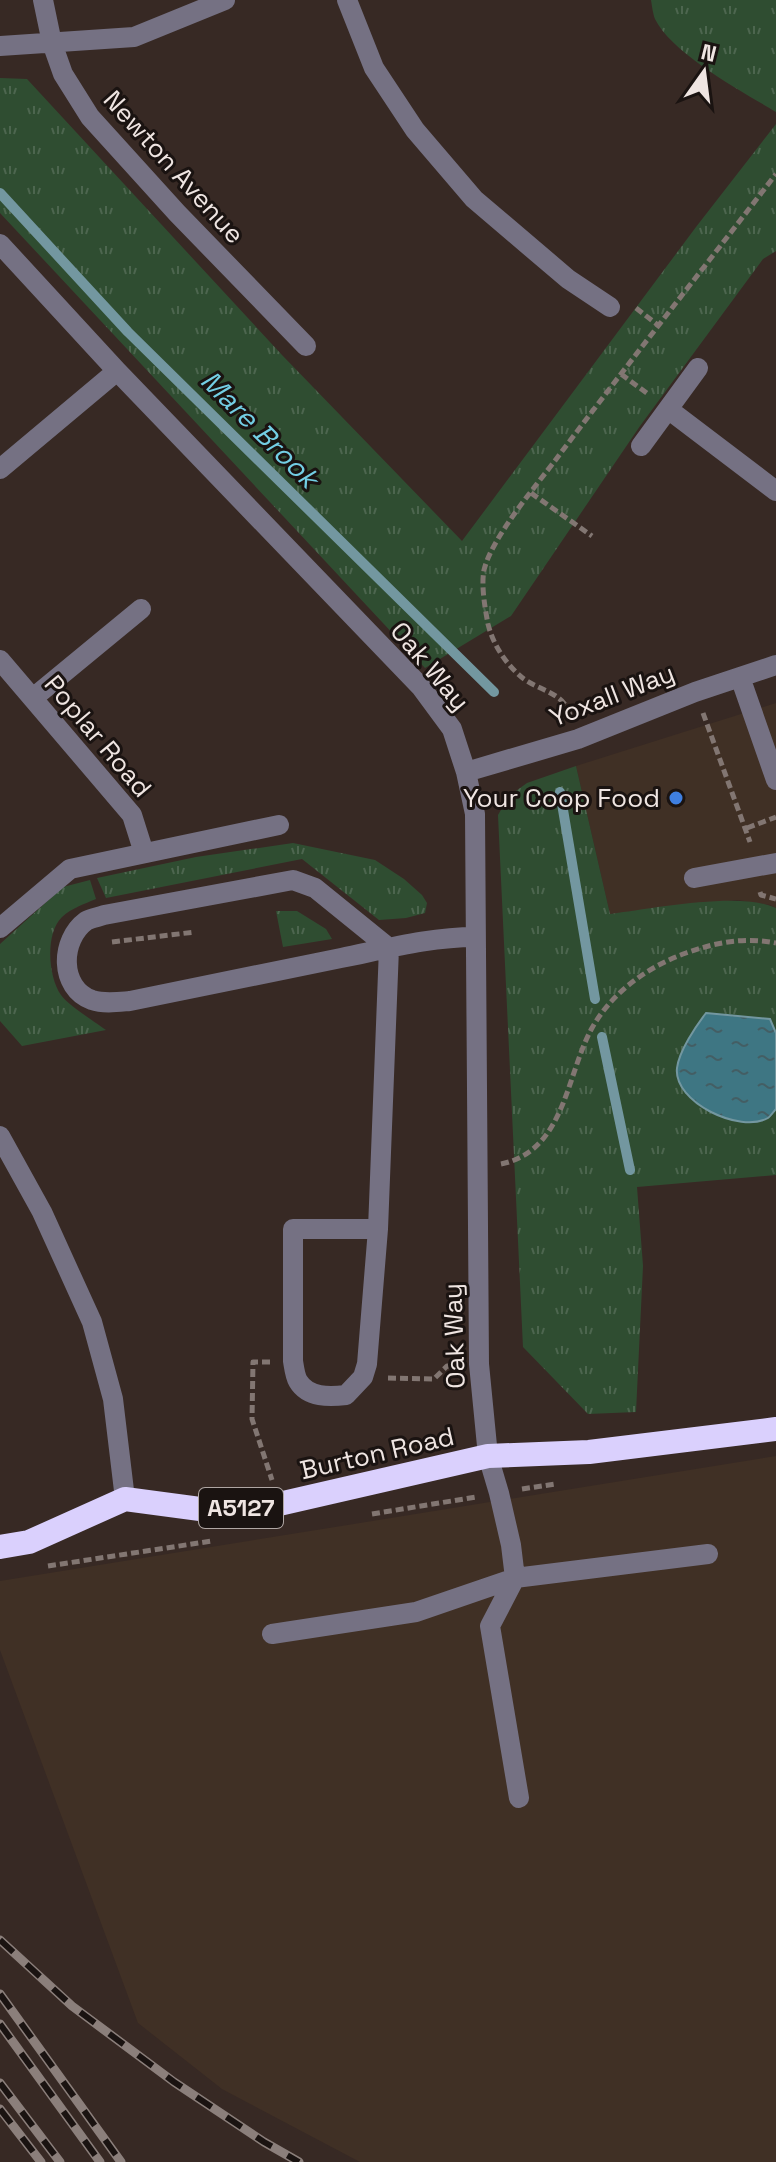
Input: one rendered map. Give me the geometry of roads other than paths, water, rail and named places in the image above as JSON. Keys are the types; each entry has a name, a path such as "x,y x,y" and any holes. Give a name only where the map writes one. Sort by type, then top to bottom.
{"highway":[{"name":"Burton Road","path":"125,1499 215,1511 279,1504 488,1456 589,1452 776,1429"},
{"path":"0,1547 29,1542 125,1499"}],"street":[{"name":"Newton Avenue","path":"43,0 52,43 63,74 90,117 177,213 306,346"},
{"path":"0,46 134,37 225,0"},
{"path":"347,0 374,68 415,130 474,199 568,279 610,307"},
{"name":"Oak Way","path":"0,244 117,371 421,687 452,729 475,814 479,1364 488,1456 511,1545 515,1578"},
{"path":"641,446 698,368"},
{"path":"0,469 117,371"},
{"path":"668,409 776,491"},
{"path":"33,698 141,609"},
{"name":"Poplar Road","path":"0,660 132,815 144,853"},
{"name":"Yoxall Way","path":"466,772 578,739 695,692 776,665"},
{"path":"740,677 776,780"},
{"path":"0,928 70,869 279,825"},
{"path":"694,878 766,865"},
{"path":"389,948 315,888 293,880 104,915 87,921 68,943 66,963 71,984 90,999 130,1001 446,937 475,937"},
{"path":"378,1229 293,1229 293,1361 297,1381 306,1390 324,1397 346,1395 363,1377 367,1364 378,1229 389,948"},
{"path":"0,1136 42,1212 92,1322 113,1399 125,1499"},
{"path":"272,1634 416,1612 515,1578 708,1554"},
{"path":"515,1578 490,1626 519,1798"}],"water":[{"path":"706,1013 770,1019 776,1033 776,1109 769,1118 741,1122 710,1112 686,1092 679,1081 678,1061 688,1039"}],"waterway":[{"name":"Mare Brook","path":"0,193 128,332 494,692"},
{"name":"Mare Brook","path":"560,792 595,999"},
{"name":"Mare Brook","path":"602,1037 630,1170"}],"railway":[{"path":"0,1940 72,2006 174,2082 299,2162"},
{"path":"0,1994 121,2162"},
{"path":"0,2024 100,2162"},
{"path":"0,2083 60,2162"},
{"path":"0,2109 41,2162"}],"place":[{"name":"Your Coop Food","path":"676,798"}]}
